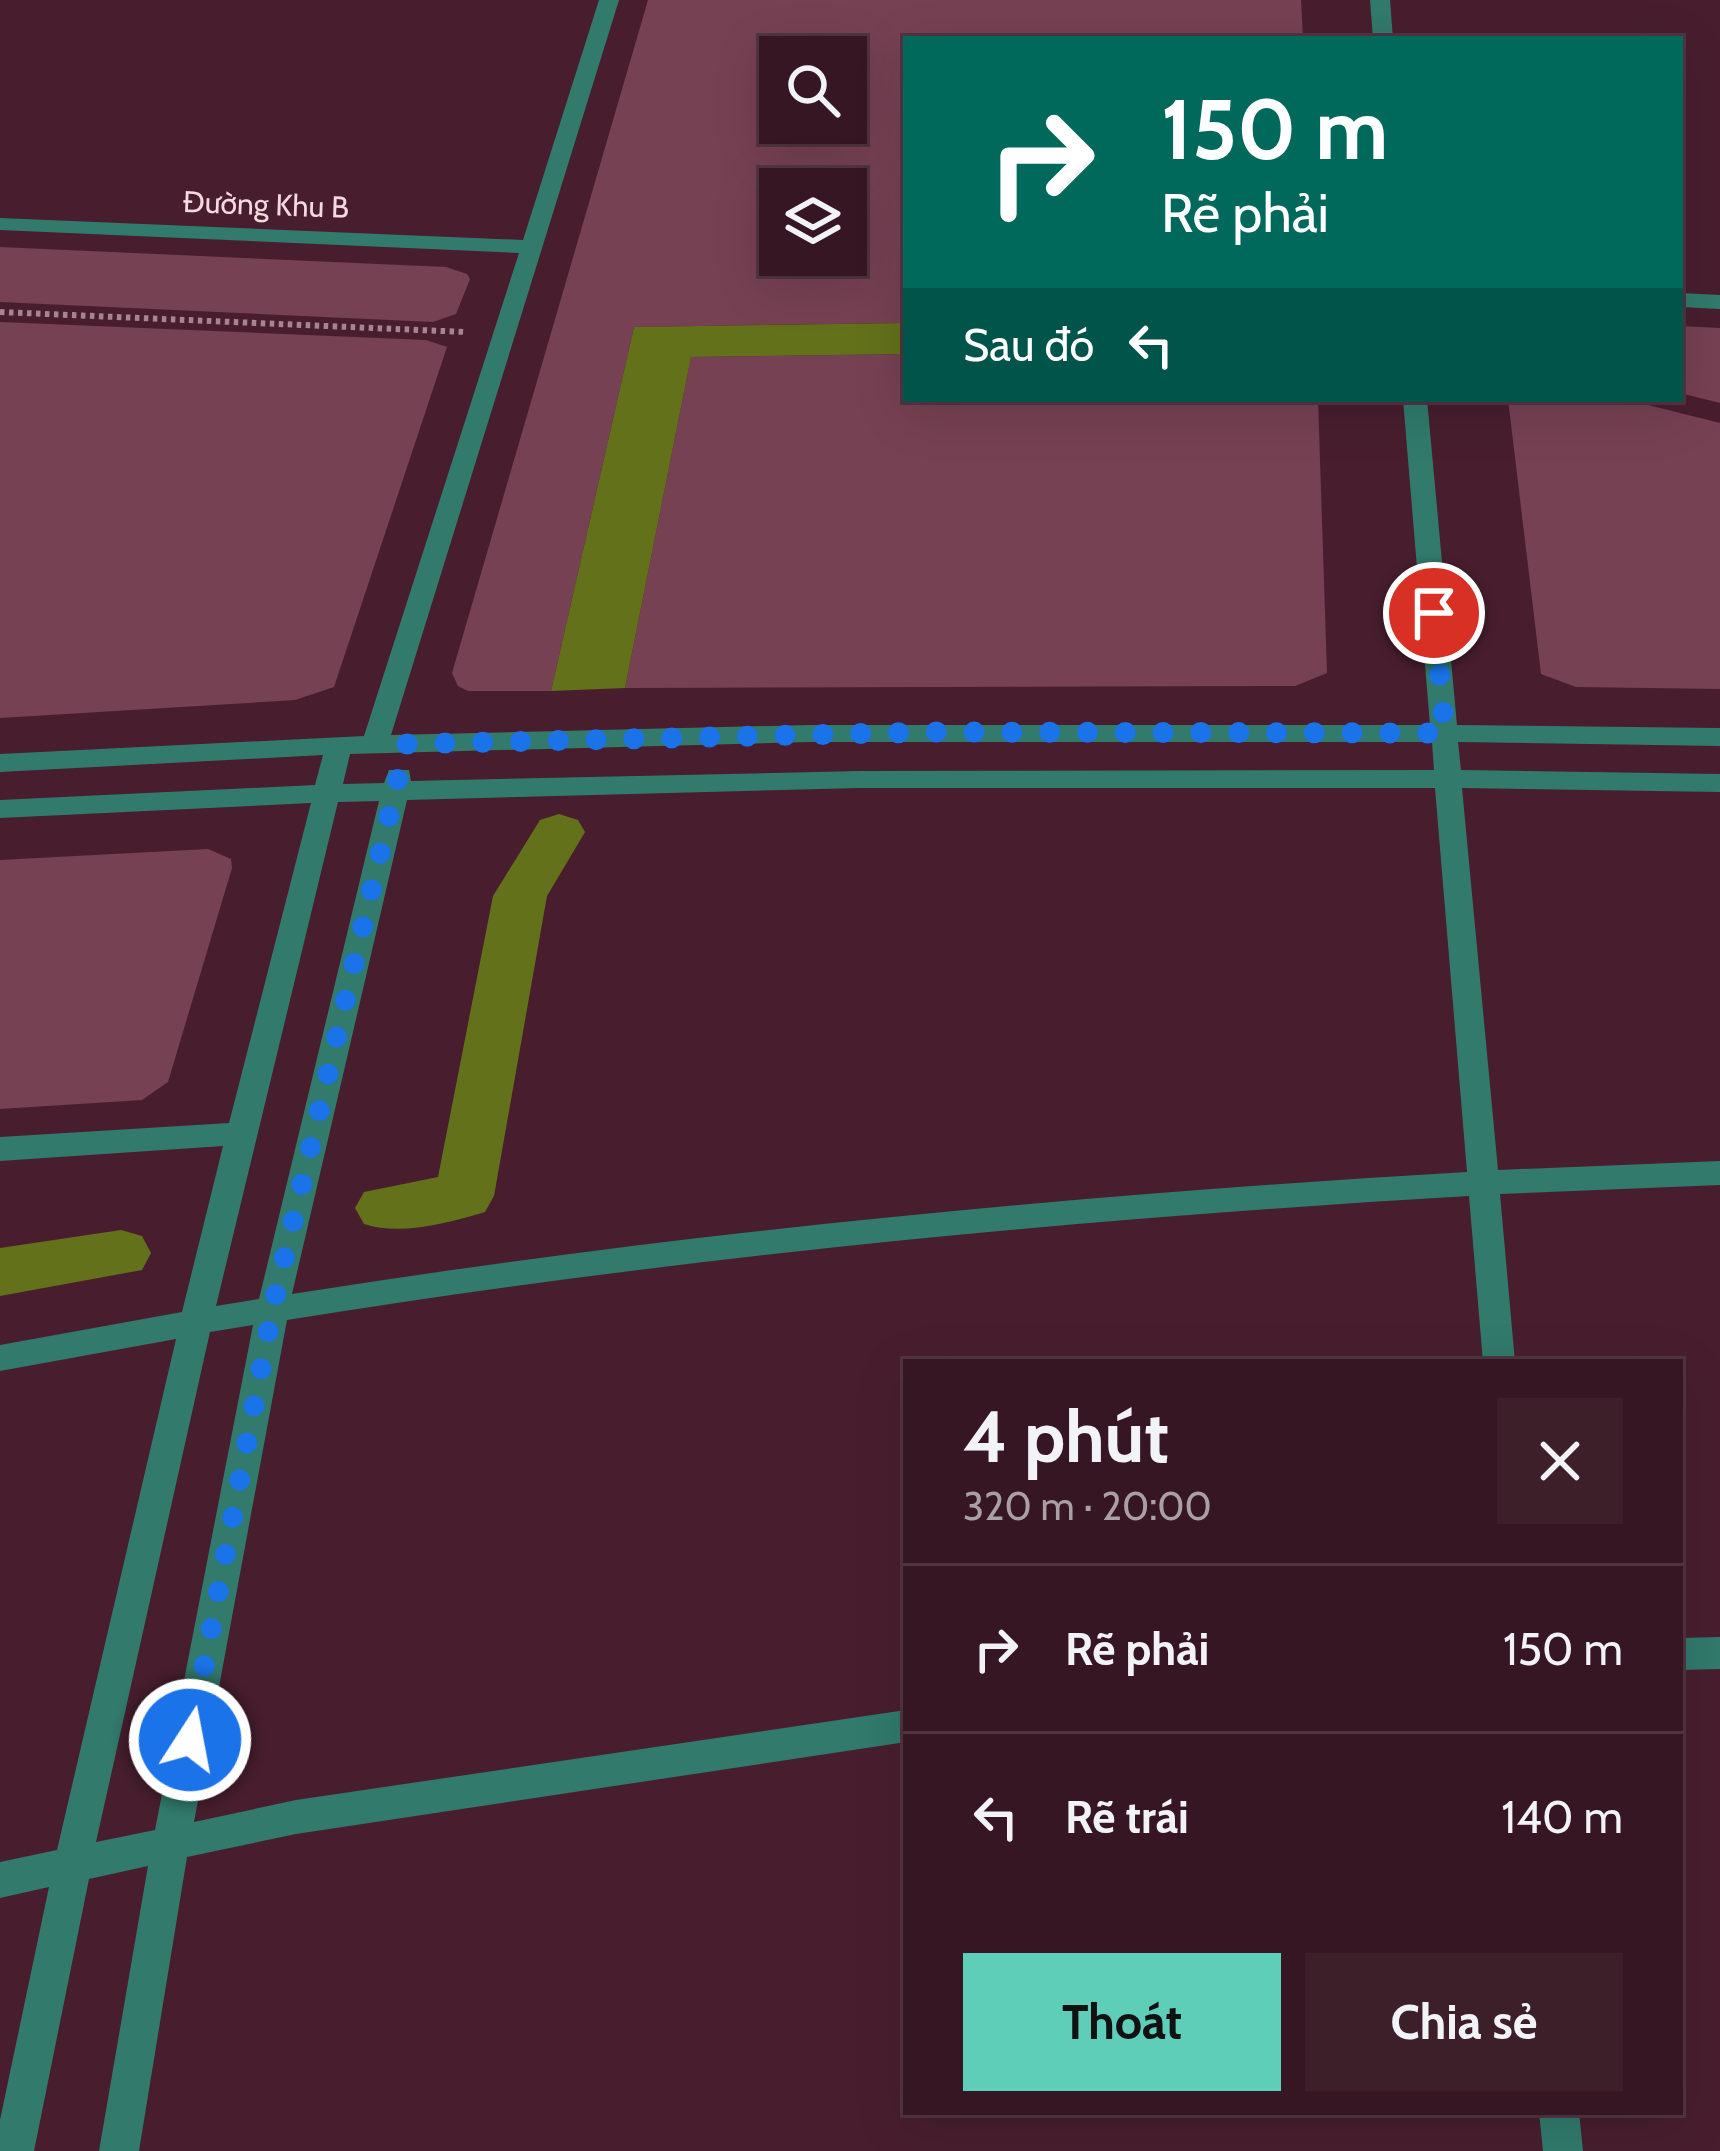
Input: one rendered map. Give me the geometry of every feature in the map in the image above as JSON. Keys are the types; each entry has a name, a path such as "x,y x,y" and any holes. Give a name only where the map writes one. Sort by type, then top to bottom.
{"street":[{"path":"119,2151 171,1842 273,1306 395,790 390,744 530,247 609,0"},
{"path":"1380,0 1383,36"},
{"name":"Đường Khu B","path":"0,224 530,247"},
{"path":"1683,300 1720,302"},
{"path":"1415,402 1498,1359"},
{"path":"0,764 390,744 952,732 1720,737"},
{"path":"14,2151 70,1863 194,1320 339,746"},
{"path":"0,809 327,792 900,778 1720,783"},
{"path":"0,1149 239,1134"},
{"path":"0,1358 273,1306 869,1229 1111,1205 1485,1180 1720,1173"},
{"path":"1683,1654 1720,1654"},
{"path":"0,1880 296,1817 903,1726"},
{"path":"1559,2115 1563,2151"}],"path":[{"path":"0,312 468,332"}],"shaded area":[{"path":"648,0 1301,0 1303,36 903,36 903,323 634,327 551,691 468,691 458,686 452,673"},
{"path":"0,247 446,267 470,279 456,314 433,322 0,302"},
{"path":"0,322 426,340 447,347 334,687 295,700 0,718"},
{"path":"903,323 903,354 691,357 625,688 551,691 634,327"},
{"path":"1683,326 1720,328 1720,403 1683,394"},
{"path":"903,354 903,402 1318,402 1327,673 1295,686 625,688 691,357"},
{"path":"1508,402 1636,402 1720,423 1720,689 1576,687 1541,674"},
{"path":"208,849 231,859 232,868 168,1082 142,1100 0,1109 0,860"}],"waterway":[{"path":"385,1208 464,1196 520,896 559,832"},
{"path":"0,1272 121,1253"}],"route":[{"path":"190,1740 273,1306 406,744 930,732 1445,733 1434,613"}]}
